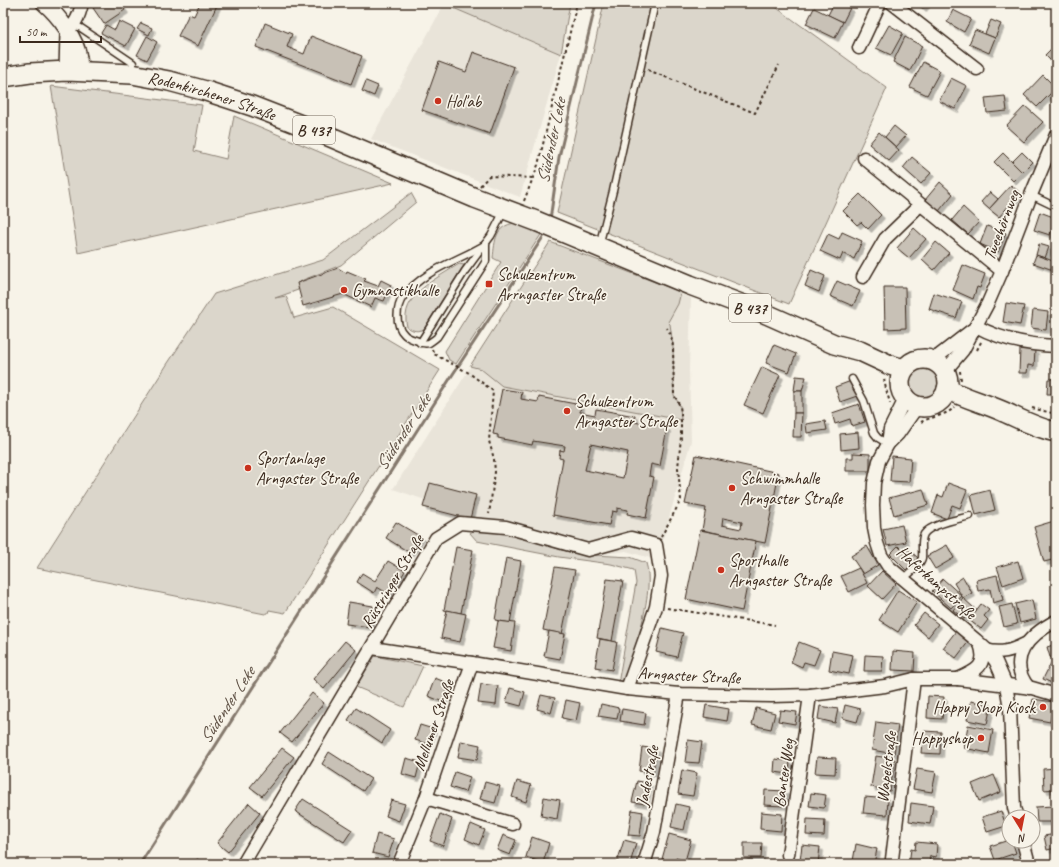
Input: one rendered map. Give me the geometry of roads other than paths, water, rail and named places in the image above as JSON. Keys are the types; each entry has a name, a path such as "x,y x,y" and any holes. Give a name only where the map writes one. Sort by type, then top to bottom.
{"main road":[{"name":"Rodenkirchener Straße","path":"3,77 30,73 73,70 132,74 169,81 206,91 252,106 319,132 421,176 513,208 536,221 599,247"},
{"name":"B 437","path":"599,247 690,285 762,312 834,344 860,351 890,365 907,389"},
{"path":"941,381 930,407 907,389 915,361 923,360 941,381 961,395 1002,411 1032,425 1056,432"}],"street":[{"path":"44,3 69,29 73,70"},
{"path":"69,29 81,10 82,3"},
{"path":"860,48 880,3"},
{"path":"892,3 977,69"},
{"name":"Tweehörnweg","path":"941,381 963,350 988,303 1056,136"},
{"path":"864,158 1002,271"},
{"path":"863,277 885,239 920,205"},
{"path":"976,326 998,337 1022,343 1056,346"},
{"name":"Tweehörnweg","path":"941,381 976,326"},
{"name":"Haferkampstraße","path":"907,389 890,429 888,444 879,461 874,483 874,528 877,543 888,566 983,647 996,662 1006,685 1010,708 1014,809"},
{"name":"Rüstringer Straße","path":"243,864 436,538 460,523 506,527 588,550 631,538 656,545 661,576 656,607 627,689"},
{"path":"958,679 975,670 980,665 983,660 983,647 994,652 1007,652 1025,644 1047,626 1056,621"},
{"path":"1025,644 1021,651 1019,664 1021,676 1029,688"},
{"name":"Arngaster Straße","path":"372,648 627,689 680,694 772,696 810,695 885,686 914,679 958,679 1006,685"},
{"path":"1020,657 1006,685 1029,688 1056,695"},
{"name":"Mellumer Straße","path":"399,864 426,798 472,663"},
{"name":"Wapelstraße","path":"892,859 914,679"},
{"name":"Jadestraße","path":"644,864 654,832 680,694"},
{"name":"Banter Weg","path":"788,855 810,695"},
{"name":"Mellumer Straße","path":"426,798 513,824"},
{"path":"1025,849 1028,864"}],"lane":[{"path":"599,247 602,240 641,67 654,3"},
{"path":"69,29 82,28 133,63 132,74"},
{"path":"1031,195 1056,207"},
{"path":"420,342 465,271 513,208"},
{"path":"486,244 486,261 437,337 430,342 420,342 403,334 398,323 397,311 402,299 410,289 447,263 471,253 486,244"},
{"path":"852,379 864,401 874,433 878,438 888,444"},
{"path":"903,579 919,564 922,559 922,538 925,533 931,528 970,516"}],"waterway":[{"name":"Südender Leke","path":"550,220 559,157 596,3"},
{"name":"Südender Leke","path":"140,864 453,374 547,231"}],"place":[{"name":"Hol'ab","path":"438,101"},
{"name":"Schulzentrum Arrngaster Straße","path":"489,284"},
{"name":"Gymnastikhalle","path":"344,290"},
{"name":"Schulzentrum Arngaster Straße","path":"567,411"},
{"name":"Sportanlage Arngaster Straße","path":"248,468"},
{"name":"Schwimmhalle Arngaster Straße","path":"732,488"},
{"name":"Sporthalle Arngaster Straße","path":"721,570"},
{"name":"Happy Shop Kiosk","path":"1043,707"},
{"name":"Happyshop","path":"981,738"}]}
